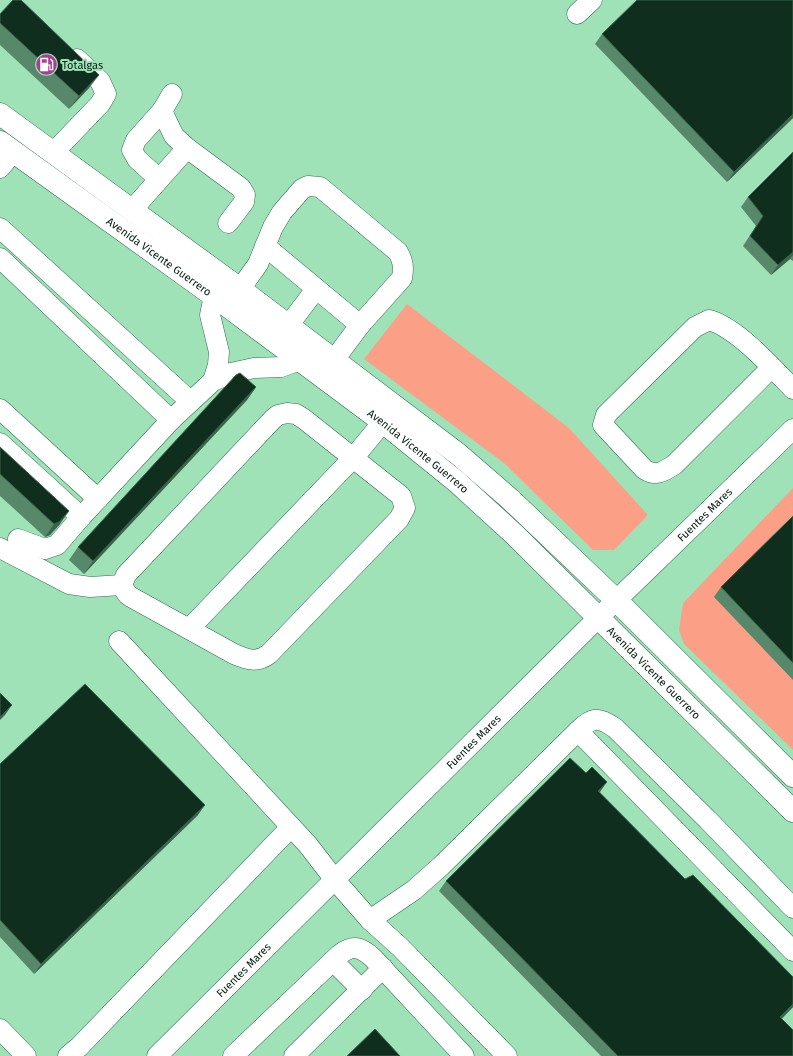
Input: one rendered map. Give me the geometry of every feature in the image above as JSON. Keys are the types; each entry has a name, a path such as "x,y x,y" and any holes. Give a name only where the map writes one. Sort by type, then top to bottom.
{"main road":[{"name":"Avenida Vicente Guerrero","path":"0,114 240,289 484,476 616,600 793,776"},
{"name":"Avenida Vicente Guerrero","path":"4,154 214,296 383,422 483,504 599,617 793,811"}],"street":[{"path":"577,14 592,0"},
{"path":"53,153 100,104 106,94 100,81 64,47"},
{"path":"159,179 138,159 132,150 136,140 162,111 172,94"},
{"path":"162,111 174,136 187,148 244,192 246,198 244,202 228,223"},
{"path":"132,210 187,148"},
{"path":"240,289 258,264 273,227 302,189 308,186 320,187 398,252 403,260 404,268 402,278 360,325 334,360"},
{"path":"0,228 6,231 190,401"},
{"path":"266,246 360,325"},
{"path":"0,258 170,420"},
{"path":"288,326 316,289"},
{"path":"213,381 218,365 218,352 210,315 214,296"},
{"path":"771,368 674,465 656,474 649,473 644,469 603,425 606,415 613,408 702,322 709,320 724,325 771,368 793,389"},
{"path":"9,544 45,549 58,545 170,420 213,381 231,373 254,368 281,367 300,360"},
{"path":"0,410 98,499"},
{"path":"287,412 296,414 354,457 404,500 404,512 394,525 269,654 262,659 245,659 131,597 127,594 122,585 126,575 278,415 287,412"},
{"path":"189,629 354,457 383,422"},
{"name":"Fuentes Mares","path":"157,1056 616,600 793,429"},
{"path":"0,443 82,517"},
{"path":"9,544 69,584 90,587 122,585"},
{"path":"119,641 308,845 335,880 370,920 400,947 507,1056"},
{"path":"370,920 414,890 436,871 578,731 592,720 603,720 608,723 708,820 793,908"},
{"path":"578,731 688,841 793,951"},
{"path":"688,841 708,820"},
{"path":"68,1056 79,1047 291,827"},
{"path":"232,1056 346,949 358,947 365,951 383,968 464,1056"},
{"path":"333,961 362,990"},
{"path":"294,1056 383,968"},
{"path":"0,1029 26,1056"}],"shaded area":[{"path":"407,304 569,428 648,515 614,550 593,550 504,463 364,359"},
{"path":"793,488 793,750 684,644 679,630 683,603"}],"building":[{"path":"13,0 21,0 99,75 79,96 0,23 0,14"},
{"path":"637,0 793,0 793,114 734,172 602,34"},
{"path":"793,152 793,252 778,265 750,236 763,216 748,197"},
{"path":"240,373 256,387 93,561 78,547 236,375"},
{"path":"0,447 69,511 59,522 54,524 0,474"},
{"path":"793,516 793,663 721,587"},
{"path":"85,684 205,805 41,964 0,920 0,764"},
{"path":"0,693 12,705 0,717"},
{"path":"570,758 586,773 592,767 607,782 598,791 685,879 693,875 793,977 793,1004 780,1017 793,1030 793,1056 618,1056 446,881"},
{"path":"375,1029 400,1056 347,1056"}],"place":[{"name":"Totalgas","path":"46,65"}]}
